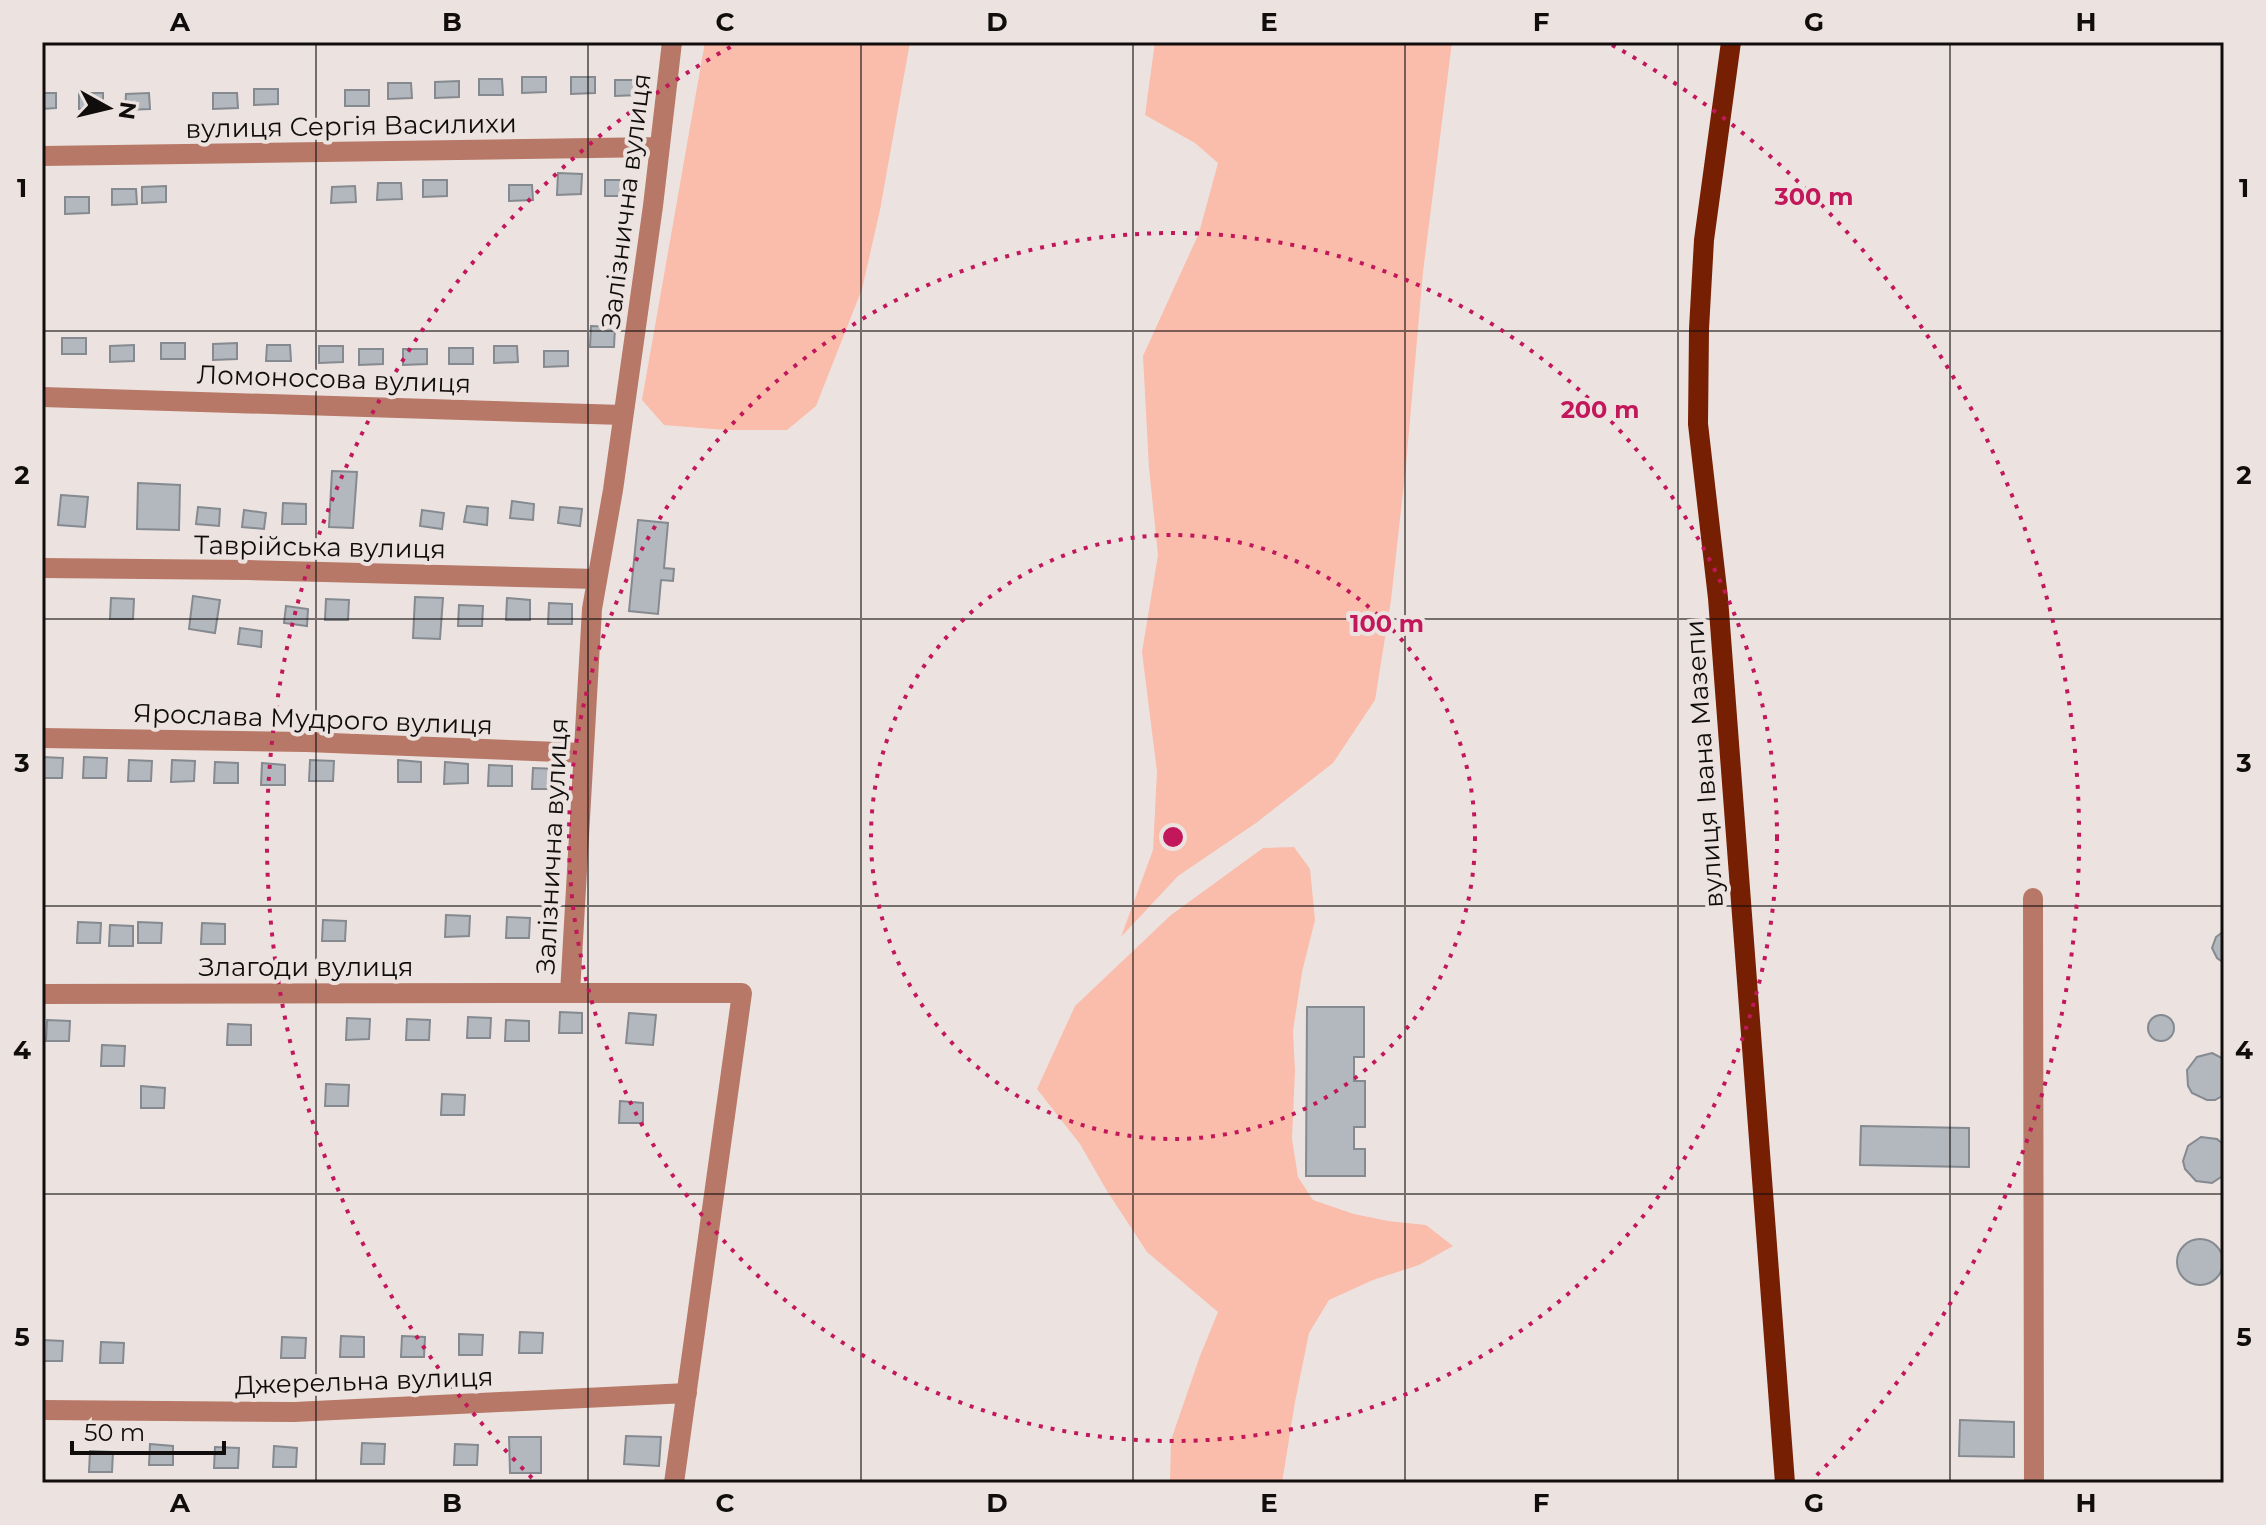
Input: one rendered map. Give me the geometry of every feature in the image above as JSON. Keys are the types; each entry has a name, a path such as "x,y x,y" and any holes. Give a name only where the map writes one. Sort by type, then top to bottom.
{"main road":[{"name":"вулиця Івана Мазепи","path":"1731,42 1704,240 1698,424 1718,598 1785,1483"}],"street":[{"name":"Залізнична вулиця","path":"672,42 623,415 592,609 570,993 742,993 674,1483"},
{"name":"вулиця Сергія Василихи","path":"42,156 660,147"},
{"name":"Ломоносова вулиця","path":"42,397 623,415"},
{"name":"Таврійська вулиця","path":"42,568 597,579"},
{"name":"Ярослава Мудрого вулиця","path":"42,738 306,742 583,753"},
{"path":"2033,898 2034,1483"},
{"name":"Злагоди вулиця","path":"42,994 570,993"},
{"name":"Джерельна вулиця","path":"42,1410 294,1412 687,1393"}],"shaded area":[{"path":"705,42 910,42 880,210 862,289 816,406 787,430 725,430 664,425 642,400"},
{"path":"1155,42 1452,42 1423,272 1391,600 1375,700 1333,763 1256,823 1178,876 1121,937 1153,850 1157,772 1142,652 1158,555 1149,468 1143,356 1199,233 1218,163 1195,143 1145,115"},
{"path":"1294,847 1310,869 1315,920 1302,972 1293,1031 1292,1139 1298,1177 1313,1200 1354,1214 1426,1225 1453,1246 1419,1265 1373,1280 1329,1300 1309,1333 1282,1483 1170,1483 1171,1440 1218,1312 1147,1252 1080,1144 1037,1089 1075,1006 1171,915 1263,848"}],"building":[{"path":"522,77 546,77 546,92 522,93"},
{"path":"571,77 595,77 595,93 571,94"},
{"path":"479,79 502,79 503,95 479,95"},
{"path":"615,80 639,80 639,95 615,96"},
{"path":"459,81 459,97 435,98 435,82"},
{"path":"388,83 411,83 412,98 388,99"},
{"path":"254,89 278,89 278,104 254,105"},
{"path":"345,90 369,90 369,106 345,106"},
{"path":"42,93 56,93 56,108 42,109"},
{"path":"79,93 103,93 103,108 79,109"},
{"path":"149,93 150,109 125,110 126,94"},
{"path":"213,93 237,93 238,108 213,109"},
{"path":"558,173 582,174 581,194 557,195"},
{"path":"423,180 447,180 447,196 423,197"},
{"path":"605,180 629,180 629,196 605,196"},
{"path":"378,183 401,183 402,199 377,200"},
{"path":"509,185 532,185 533,200 509,201"},
{"path":"166,186 166,202 142,203 142,187"},
{"path":"355,186 356,202 331,203 332,187"},
{"path":"112,189 136,189 137,204 112,205"},
{"path":"65,197 89,197 89,213 65,214"},
{"path":"591,326 615,327 614,347 590,347"},
{"path":"62,338 86,338 86,354 62,354"},
{"path":"161,343 185,343 185,359 161,359"},
{"path":"237,343 237,359 213,360 213,344"},
{"path":"134,345 134,361 110,362 110,346"},
{"path":"267,345 290,345 291,361 266,361"},
{"path":"319,346 343,346 343,362 319,363"},
{"path":"494,346 517,346 518,362 494,363"},
{"path":"449,348 473,348 473,364 449,364"},
{"path":"359,349 383,349 383,364 359,365"},
{"path":"403,349 427,349 427,364 403,365"},
{"path":"544,351 568,351 568,366 544,367"},
{"path":"332,471 357,472 353,528 329,527"},
{"path":"138,483 180,485 179,530 137,529"},
{"path":"61,495 88,497 85,527 58,525"},
{"path":"512,501 534,504 533,520 510,518"},
{"path":"283,503 306,504 306,524 282,524"},
{"path":"467,506 488,508 487,525 464,522"},
{"path":"198,507 220,509 219,526 196,524"},
{"path":"560,507 582,509 580,526 558,523"},
{"path":"244,510 266,513 264,529 242,527"},
{"path":"422,510 444,513 442,529 420,526"},
{"path":"638,520 668,523 664,568 674,569 673,581 661,580 658,614 629,611"},
{"path":"193,596 220,600 215,633 189,629"},
{"path":"415,597 443,598 440,639 413,638"},
{"path":"111,598 134,599 133,619 110,619"},
{"path":"507,598 530,600 530,620 506,620"},
{"path":"326,599 349,600 348,620 325,620"},
{"path":"549,603 572,604 572,624 548,624"},
{"path":"459,605 483,606 482,626 458,626"},
{"path":"286,606 308,609 307,626 284,623"},
{"path":"240,628 262,631 261,647 238,644"},
{"path":"42,757 63,758 62,778 42,778"},
{"path":"84,757 107,758 106,778 83,778"},
{"path":"129,760 152,761 151,781 128,781"},
{"path":"172,760 195,761 194,781 171,782"},
{"path":"310,760 334,761 333,781 309,781"},
{"path":"398,760 421,762 421,782 398,782"},
{"path":"215,762 238,763 238,783 214,783"},
{"path":"445,762 468,764 468,783 444,784"},
{"path":"262,763 285,765 285,785 261,785"},
{"path":"489,765 512,766 512,786 488,786"},
{"path":"533,768 556,769 555,789 532,789"},
{"path":"446,915 470,916 469,936 445,937"},
{"path":"507,917 530,918 529,938 506,938"},
{"path":"323,920 346,921 345,941 322,941"},
{"path":"78,922 101,923 100,943 77,943"},
{"path":"138,922 162,923 161,943 138,943"},
{"path":"202,923 225,924 225,944 201,944"},
{"path":"110,925 133,926 133,946 109,946"},
{"path":"2224,931 2224,963 2212,948 2216,937"},
{"path":"1307,1007 1364,1007 1364,1057 1354,1057 1354,1081 1365,1081 1365,1127 1354,1127 1354,1149 1365,1149 1365,1176 1306,1176"},
{"path":"560,1012 582,1013 582,1033 559,1033"},
{"path":"629,1013 656,1015 653,1045 626,1043"},
{"path":"2161,1015 2170,1019 2174,1028 2170,1037 2161,1041 2152,1037 2148,1028 2152,1019"},
{"path":"468,1017 491,1018 490,1038 467,1038"},
{"path":"347,1018 370,1019 369,1039 346,1040"},
{"path":"407,1019 430,1020 429,1040 406,1040"},
{"path":"47,1020 70,1021 69,1041 46,1041"},
{"path":"506,1020 529,1021 529,1041 505,1041"},
{"path":"228,1024 251,1025 251,1045 227,1045"},
{"path":"102,1045 125,1046 124,1066 101,1066"},
{"path":"2212,1053 2224,1059 2224,1095 2207,1100 2192,1093 2188,1086 2187,1070 2197,1057"},
{"path":"326,1084 349,1085 348,1106 325,1106"},
{"path":"141,1086 165,1088 164,1108 141,1108"},
{"path":"442,1094 465,1095 464,1115 441,1115"},
{"path":"620,1101 643,1103 643,1123 619,1123"},
{"path":"1861,1126 1969,1128 1969,1167 1860,1165"},
{"path":"2201,1137 2217,1139 2224,1145 2224,1175 2212,1183 2196,1181 2185,1169 2183,1161 2188,1146"},
{"path":"2200,1239 2216,1246 2223,1262 2216,1278 2200,1285 2184,1278 2177,1262 2184,1246"},
{"path":"520,1332 543,1333 542,1353 519,1353"},
{"path":"459,1334 483,1335 482,1355 459,1355"},
{"path":"341,1336 364,1337 364,1357 340,1357"},
{"path":"402,1336 425,1337 424,1357 401,1357"},
{"path":"282,1337 306,1338 305,1358 281,1358"},
{"path":"42,1340 63,1341 62,1361 42,1361"},
{"path":"101,1342 124,1343 123,1363 100,1363"},
{"path":"1960,1420 2014,1422 2014,1457 1959,1456"},
{"path":"626,1436 661,1437 659,1466 624,1464"},
{"path":"509,1437 541,1437 541,1473 510,1473"},
{"path":"362,1443 385,1444 384,1464 361,1464"},
{"path":"150,1444 173,1446 173,1465 149,1465"},
{"path":"455,1444 478,1445 477,1465 454,1465"},
{"path":"274,1446 297,1448 296,1467 273,1467"},
{"path":"215,1447 239,1448 238,1468 214,1468"},
{"path":"90,1451 113,1452 112,1472 89,1472"}]}
